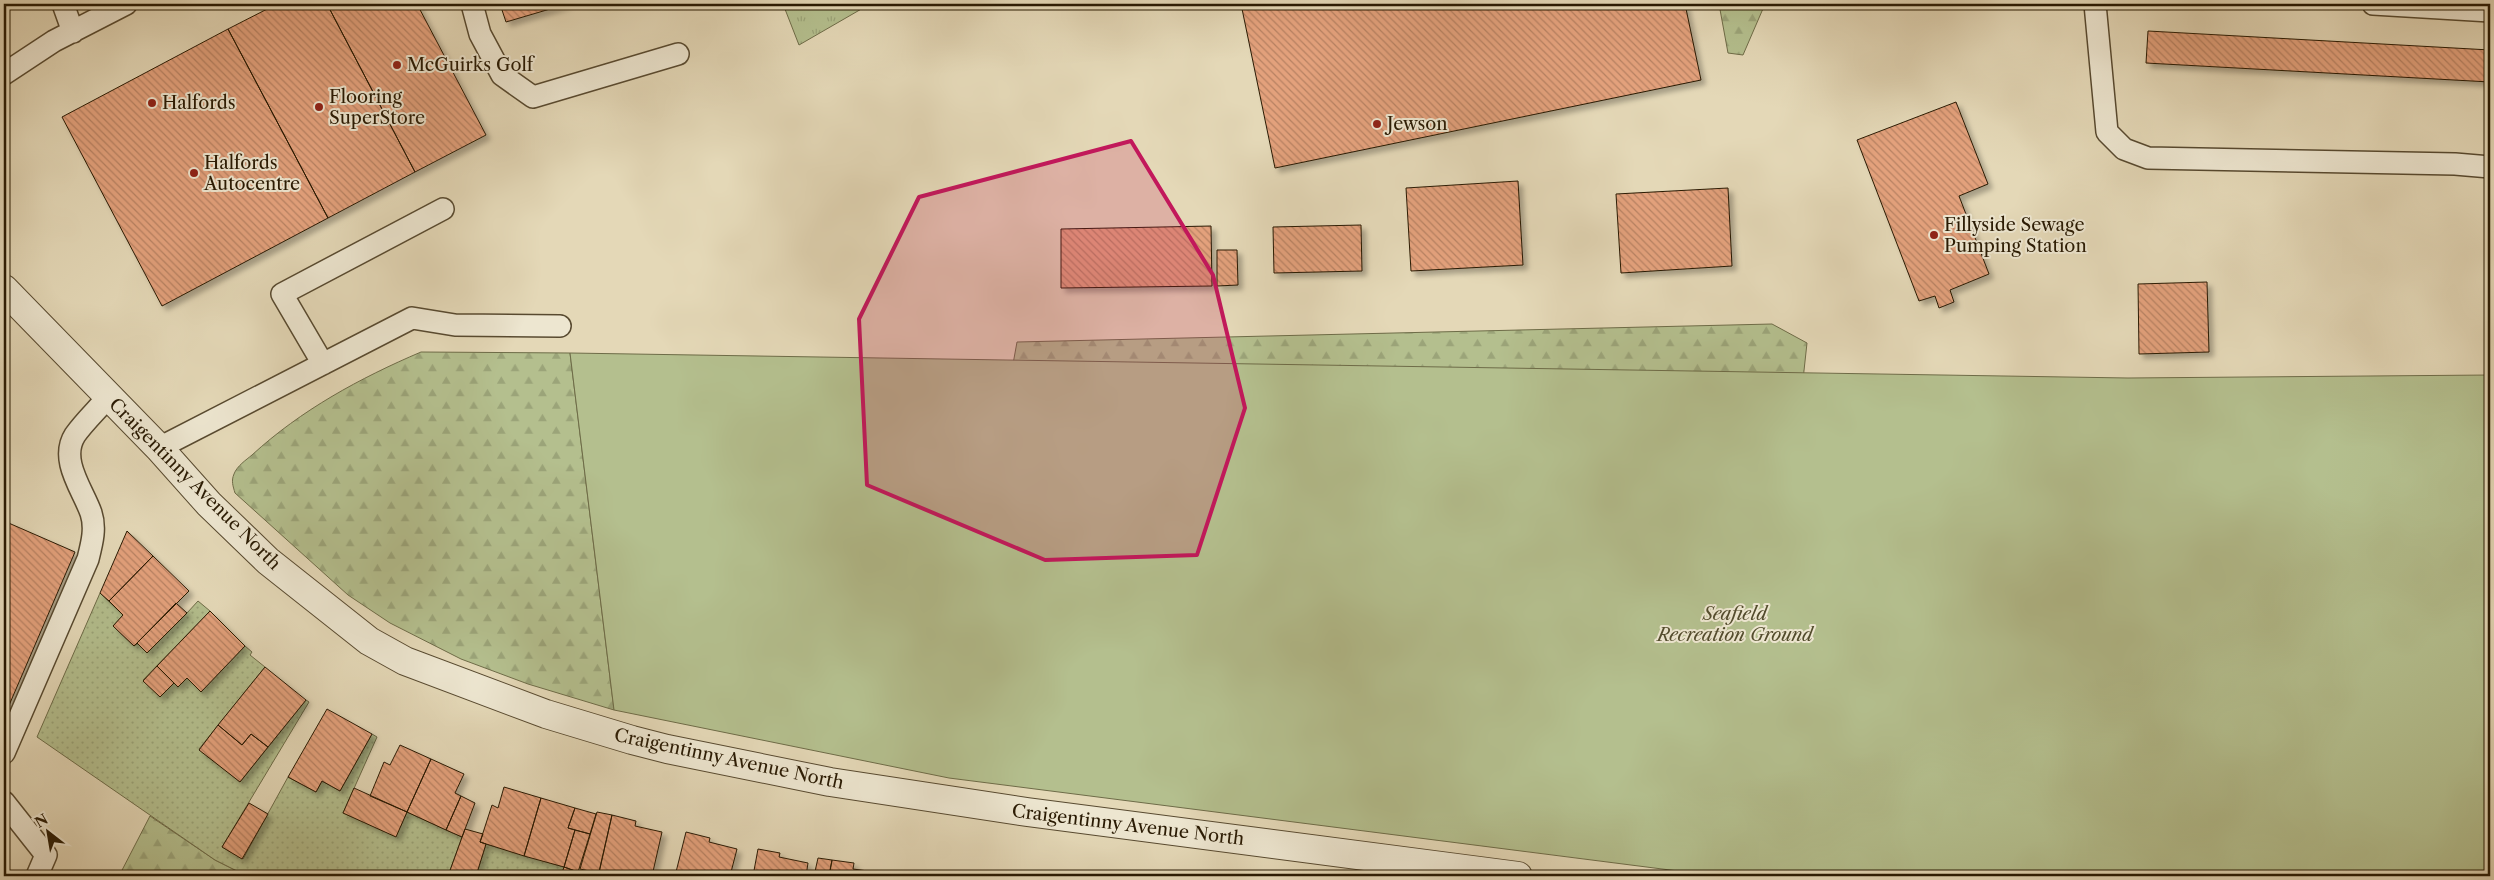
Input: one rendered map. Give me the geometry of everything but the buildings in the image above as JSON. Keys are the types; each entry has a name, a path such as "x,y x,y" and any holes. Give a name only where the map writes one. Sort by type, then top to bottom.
{"street":[{"name":"Craigentinny Avenue North","path":"4,289 159,448 209,504 268,561 369,641 405,661 546,714 667,749 830,782 1027,812 1518,876"}],"lane":[{"path":"63,4 73,32"},
{"path":"4,74 73,32 126,4"},
{"path":"472,4 480,34 502,75 533,97 678,54"},
{"path":"2095,4 2108,132 2124,149 2148,158 2455,164 2490,167"},
{"path":"2373,4 2490,11"},
{"path":"322,364 282,294 442,209"},
{"path":"159,448 412,318 455,325 560,326"},
{"path":"4,753 88,559 94,536 91,514 73,473 70,455 74,437 108,397"},
{"path":"4,802 46,855 37,876"}],"highlighted area":[{"path":"1131,141 1213,275 1245,408 1197,555 1045,560 867,485 859,319 919,197"}],"green space":[{"path":"783,4 870,4 799,45"},
{"path":"1719,4 1765,4 1743,55 1728,53"},
{"path":"1772,324 1807,343 1802,389 1013,364 1017,342"},
{"path":"421,352 570,353 614,710 528,684 461,659 390,623 348,595 235,493 233,479 237,468 290,424 332,396"},
{"name":"Seafield Recreation Ground","path":"570,353 2128,378 2490,375 2490,876 1717,876 949,778 614,710"},
{"path":"100,593 123,615 113,626 134,646 187,613 198,601 210,611 143,680 160,697 174,683 178,687 187,678 201,692 245,646 252,652 250,655 265,667 199,749 240,782 306,700 309,702 222,847 243,859 288,777 316,792 322,781 340,791 372,734 377,737 343,813 396,836 407,812 462,837 448,876 247,876 215,860 37,737"},
{"path":"150,816 215,860 247,876 119,876"},
{"path":"486,844 564,867 561,876 476,876"}],"place":[{"name":"McGuirks Golf","path":"397,65"},
{"name":"Halfords","path":"152,103"},
{"name":"Flooring SuperStore","path":"319,107"},
{"name":"Jewson","path":"1377,124"},
{"name":"Halfords Autocentre","path":"194,173"},
{"name":"Fillyside Sewage Pumping Station","path":"1934,235"}]}
